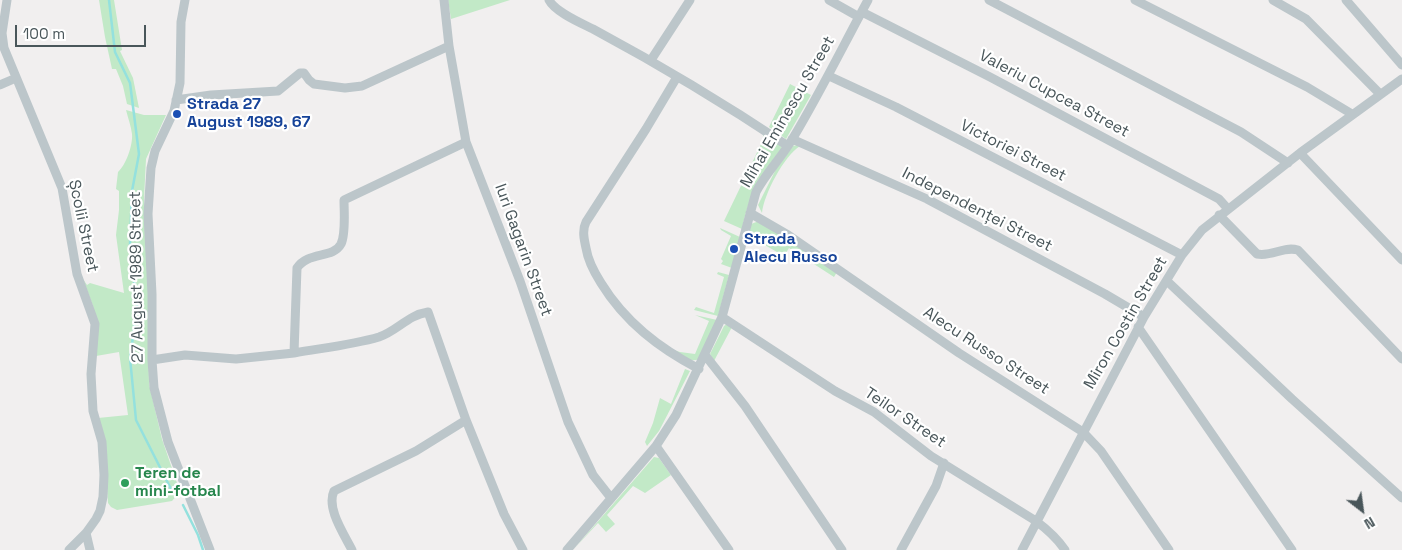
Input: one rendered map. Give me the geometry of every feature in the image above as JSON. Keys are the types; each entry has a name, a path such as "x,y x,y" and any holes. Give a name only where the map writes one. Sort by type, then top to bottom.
{"street":[{"name":"Școlii Street","path":"7,0 2,33 4,48 62,188 77,274 95,324 92,384 93,411 102,442 103,497 100,511 86,532 69,550"},
{"name":"27 August 1989 Street","path":"184,0 181,22 180,84 174,111 154,151 151,168 148,214 152,294 152,360 154,388 168,442 210,550"},
{"name":"Iuri Gagarin Street","path":"444,0 449,46 466,142 520,281 568,422 593,474 611,498"},
{"name":"Independenței Street","path":"549,0 552,5 568,16 651,60 790,142 927,199 1144,316"},
{"path":"651,60 690,0"},
{"name":"Valeriu Cupcea Street","path":"829,0 861,14 1126,148 1219,199 1228,209"},
{"name":"Mihai Eminescu Street","path":"567,550 656,446 676,415 722,316 756,192 790,142 829,76 868,0"},
{"path":"989,0 1241,132 1288,163"},
{"path":"1135,0 1307,87 1352,114"},
{"path":"1273,0 1306,19 1380,94"},
{"path":"1346,0 1402,65"},
{"path":"176,100 211,95 278,91 300,73 304,73 314,84 345,88 362,86 449,46"},
{"name":"Victoriei Street","path":"829,76 896,107 1182,255"},
{"path":"677,77 586,222 584,237 588,259 592,267 605,290 622,312 632,323 664,349 699,369"},
{"path":"0,85 16,78"},
{"name":"Miron Costin Street","path":"1022,550 1144,316 1182,255 1202,230 1300,153 1402,78"},
{"path":"294,353 297,268 301,262 310,257 335,250 340,245 343,237 344,200 466,142"},
{"path":"1300,153 1402,260"},
{"name":"Alecu Russo Street","path":"750,213 788,235 959,352 1083,432 1101,451 1168,550"},
{"path":"1219,215 1257,254 1265,256 1289,248 1298,250 1402,359"},
{"path":"1167,281 1292,399 1402,498"},
{"path":"152,360 185,355 236,358 294,353 341,346 381,336 417,314 428,312 466,420 504,514 523,550"},
{"name":"Teilor Street","path":"722,316 835,391 874,412 932,456 1036,521 1048,530 1065,550"},
{"path":"1138,327 1292,550"},
{"path":"705,355 745,406 842,550"},
{"path":"352,550 332,510 332,493 338,488 416,451 466,420"},
{"path":"656,446 729,550"},
{"path":"901,550 936,486 944,463"},
{"path":"86,532 90,550"}],"green space":[{"path":"99,0 114,0 122,50 120,51 133,78 139,108 127,104 123,86 116,69 112,69"},
{"path":"448,0 510,0 451,19"},
{"path":"790,84 811,95 786,139 769,127"},
{"path":"126,110 144,115 166,115 146,159 144,199 148,288 149,384 162,439 180,492 172,501 117,510 108,503 104,441 98,418 128,415 119,352 96,356 97,323 83,279 87,285 90,283 124,293 116,235 119,191 116,189 118,172 126,160 132,139"},
{"path":"762,132 782,148 756,186 742,229 724,221 764,138"},
{"path":"793,146 800,146 788,158 776,176 762,213 758,205 776,169"},
{"path":"759,221 837,272 834,277 789,248 784,256 749,236 751,224"},
{"path":"720,228 740,237 732,268 721,264 723,261 721,259 731,236"},
{"path":"718,272 729,275 718,316 694,310 696,307 714,313 724,277 717,274"},
{"path":"695,315 717,320 699,359 690,360 665,347 695,354 709,321"},
{"path":"727,324 732,327 714,361 710,354 724,326"},
{"path":"685,369 690,371 659,431 647,446 645,442 660,398 671,404"},
{"path":"654,457 659,458 671,475 645,493 633,486 607,515 615,524 606,532 598,523 573,550"}],"waterway":[{"path":"109,0 115,52 130,83 139,154 132,191 130,244 137,308 130,358 136,420 173,493"},
{"path":"183,505 198,535 203,550"}],"place":[{"name":"Strada 27 August 1989, 67","path":"177,114"},
{"name":"Strada Alecu Russo","path":"734,249"},
{"name":"Teren de mini-fotbal","path":"125,483"}]}
